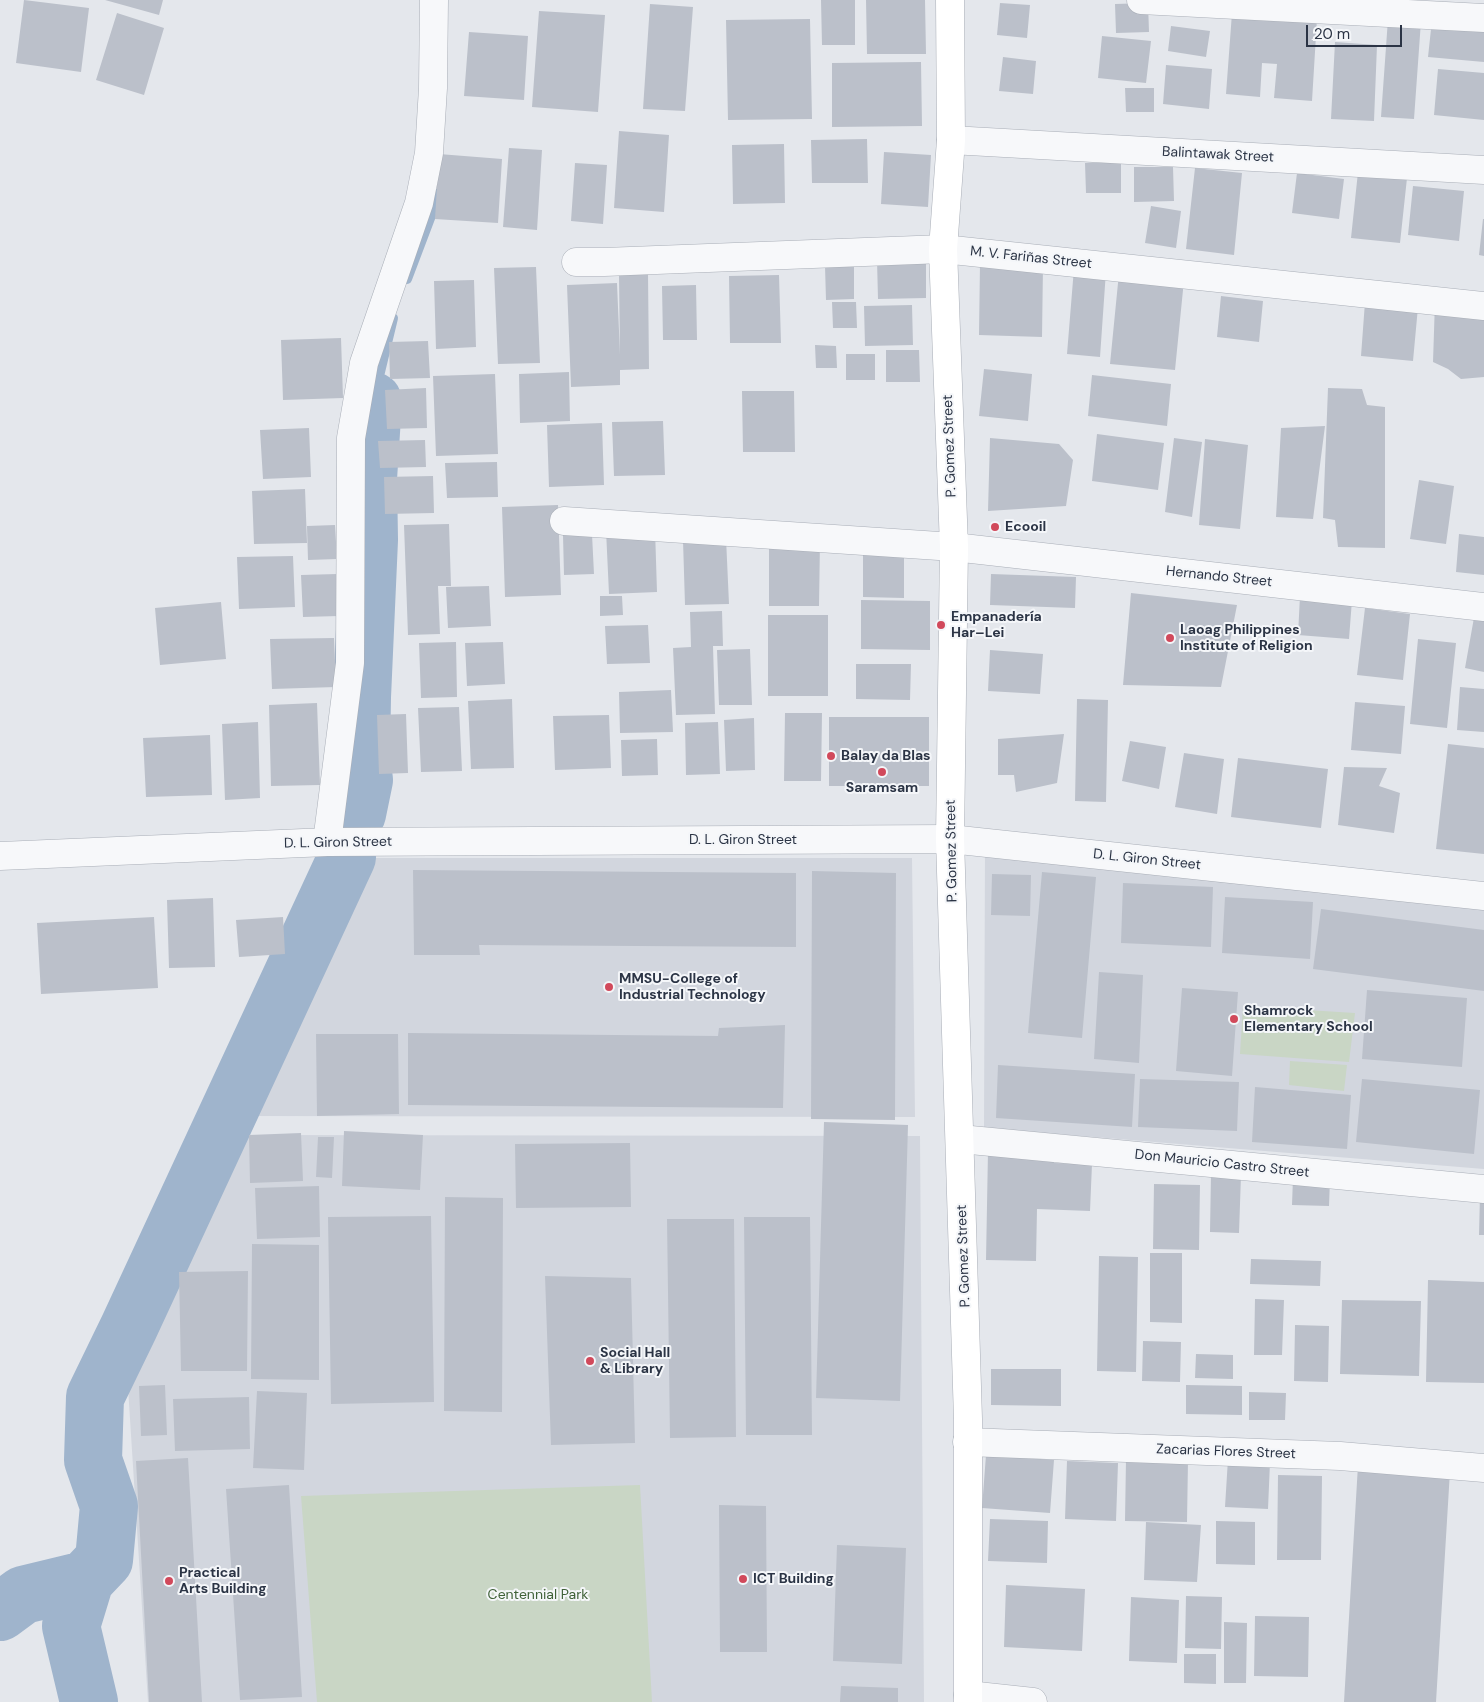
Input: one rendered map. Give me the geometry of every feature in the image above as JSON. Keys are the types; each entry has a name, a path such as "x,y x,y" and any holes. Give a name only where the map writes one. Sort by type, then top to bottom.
{"main road":[{"name":"P. Gomez Street","path":"950,0 951,140 943,249 954,547 950,839 968,1419 968,1698"}],"street":[{"path":"327,842 350,663 351,438 364,363 419,203 429,153 433,88 434,0"},
{"path":"1141,0 1484,18"},
{"name":"Balintawak Street","path":"951,140 1484,170"},
{"name":"M. V. Fariñas Street","path":"576,262 943,249 1484,306"},
{"name":"Hernando Street","path":"564,521 954,547 1484,607"},
{"name":"D. L. Giron Street","path":"0,856 327,842 950,839 1484,896"},
{"name":"Don Mauricio Castro Street","path":"960,1139 1484,1189"},
{"name":"Zacarias Flores Street","path":"967,1442 1340,1456 1484,1468"},
{"path":"968,1698 1034,1702"}],"shaded area":[{"name":"Shamrock Elementary School","path":"985,849 1484,910 1484,1169 984,1128"},
{"name":"MMSU-College of Industrial Technology","path":"366,858 912,858 915,1117 243,1116"},
{"path":"249,1135 920,1136 924,1702 148,1702 126,1356"}],"green space":[{"path":"1243,1006 1355,1013 1349,1062 1240,1054"},
{"path":"1290,1061 1347,1065 1344,1091 1289,1085"},
{"name":"Centennial Park","path":"640,1485 652,1702 317,1702 301,1496"}],"building":[{"path":"24,0 89,8 81,72 16,63"},
{"path":"105,0 163,0 159,15"},
{"path":"821,0 855,0 855,45 822,45"},
{"path":"866,0 925,0 926,54 867,54"},
{"path":"1000,3 1030,5 1027,38 997,35"},
{"path":"1148,3 1149,32 1116,33 1115,4"},
{"path":"650,4 693,7 685,111 643,109"},
{"path":"539,11 605,15 598,112 532,107"},
{"path":"117,13 164,28 144,95 96,80"},
{"path":"1232,13 1317,19 1312,101 1274,98 1277,64 1262,63 1260,97 1226,94"},
{"path":"810,19 812,119 728,120 726,20"},
{"path":"1388,19 1421,21 1414,119 1381,117"},
{"path":"1432,20 1484,25 1484,62 1428,57"},
{"path":"1171,26 1210,31 1206,57 1168,51"},
{"path":"469,32 528,36 524,100 464,96"},
{"path":"1102,36 1151,41 1146,83 1098,78"},
{"path":"1335,42 1377,45 1374,121 1331,119"},
{"path":"1003,57 1036,61 1033,94 999,91"},
{"path":"921,62 922,126 832,127 832,63"},
{"path":"1166,65 1212,69 1209,109 1163,104"},
{"path":"1438,69 1484,73 1484,120 1434,115"},
{"path":"1125,88 1154,88 1154,112 1126,112"},
{"path":"619,131 669,135 664,212 614,208"},
{"path":"867,139 868,183 812,183 811,140"},
{"path":"784,144 785,203 733,204 732,145"},
{"path":"509,148 542,150 537,230 503,227"},
{"path":"884,152 931,155 928,207 881,204"},
{"path":"439,154 502,159 498,223 435,219"},
{"path":"1121,162 1121,193 1086,193 1085,163"},
{"path":"575,163 607,165 603,224 571,221"},
{"path":"1134,167 1173,167 1174,201 1134,202"},
{"path":"1195,168 1242,173 1234,255 1186,249"},
{"path":"1358,172 1407,178 1400,243 1351,238"},
{"path":"1297,173 1344,179 1339,219 1292,213"},
{"path":"1413,186 1464,191 1459,241 1408,235"},
{"path":"1151,206 1181,211 1176,248 1145,243"},
{"path":"1484,219 1484,256 1479,255"},
{"path":"926,259 926,298 878,299 877,260"},
{"path":"980,264 1043,265 1042,337 979,335"},
{"path":"854,265 854,299 826,300 825,266"},
{"path":"536,267 540,363 498,364 494,268"},
{"path":"1074,268 1106,271 1100,357 1067,354"},
{"path":"1119,273 1184,280 1175,370 1110,364"},
{"path":"619,274 648,274 649,369 620,370 620,385 571,387 567,285 617,283 620,355"},
{"path":"779,275 781,343 730,343 729,276"},
{"path":"474,280 476,347 436,349 434,281"},
{"path":"696,285 697,340 663,340 662,286"},
{"path":"1221,296 1263,301 1259,342 1217,337"},
{"path":"1435,301 1484,309 1484,377 1461,379 1448,369 1433,362"},
{"path":"832,302 856,302 857,328 833,328"},
{"path":"1365,302 1418,307 1413,361 1361,356"},
{"path":"912,305 913,345 865,346 864,306"},
{"path":"341,338 343,398 283,400 281,340"},
{"path":"428,341 430,378 390,379 389,342"},
{"path":"815,345 836,346 837,368 816,368"},
{"path":"886,350 919,350 920,382 886,382"},
{"path":"846,354 875,354 875,380 846,380"},
{"path":"984,369 1032,374 1028,421 979,416"},
{"path":"569,372 570,421 520,423 519,374"},
{"path":"495,374 498,454 436,456 433,376"},
{"path":"1092,375 1171,384 1167,426 1088,416"},
{"path":"426,388 427,428 387,429 385,390"},
{"path":"1328,388 1362,389 1367,405 1385,407 1385,548 1338,547 1335,520 1323,518"},
{"path":"742,391 794,391 795,452 743,452"},
{"path":"663,421 665,475 614,476 612,422"},
{"path":"602,423 604,485 549,487 547,425"},
{"path":"1325,426 1313,519 1276,517 1281,428"},
{"path":"309,428 311,477 263,479 260,430"},
{"path":"1097,434 1164,443 1158,490 1092,481"},
{"path":"990,438 1059,444 1073,460 1066,506 988,511"},
{"path":"1174,438 1202,442 1192,517 1165,512"},
{"path":"1205,439 1248,445 1240,529 1199,525"},
{"path":"425,440 426,467 380,468 378,441"},
{"path":"497,462 498,497 447,498 445,463"},
{"path":"433,476 434,513 385,514 384,477"},
{"path":"1419,480 1454,486 1446,544 1410,539"},
{"path":"305,489 307,543 254,544 252,491"},
{"path":"558,505 561,595 505,597 502,507"},
{"path":"449,524 451,586 438,586 440,634 408,635 404,525"},
{"path":"335,525 337,559 308,560 307,526"},
{"path":"655,529 657,592 609,594 606,530"},
{"path":"592,534 594,574 564,575 563,535"},
{"path":"1459,534 1484,537 1484,575 1456,572"},
{"path":"726,538 729,604 685,605 683,540"},
{"path":"769,541 820,541 819,606 769,606"},
{"path":"863,545 904,546 904,598 863,597"},
{"path":"293,556 295,607 239,609 237,557"},
{"path":"337,574 339,616 303,617 301,575"},
{"path":"991,574 1076,577 1075,608 990,605"},
{"path":"489,586 491,626 448,628 446,587"},
{"path":"1131,593 1237,605 1221,687 1123,685"},
{"path":"600,596 622,596 623,615 600,616"},
{"path":"1300,596 1352,600 1349,639 1298,635"},
{"path":"861,600 930,601 930,650 861,649"},
{"path":"221,602 226,659 160,665 155,608"},
{"path":"1365,608 1410,614 1403,680 1357,675"},
{"path":"722,611 723,646 713,646 715,714 676,715 673,648 691,647 690,612"},
{"path":"1475,612 1484,613 1484,672 1465,668"},
{"path":"768,615 828,615 828,696 768,696"},
{"path":"648,625 650,663 607,664 605,626"},
{"path":"334,638 336,687 272,689 270,639"},
{"path":"1418,639 1456,643 1447,728 1410,724"},
{"path":"456,642 457,697 421,698 419,643"},
{"path":"503,642 505,684 467,686 465,643"},
{"path":"750,649 752,705 719,705 717,650"},
{"path":"990,650 1043,654 1040,694 988,691"},
{"path":"856,664 911,664 910,700 856,699"},
{"path":"1460,687 1484,689 1484,732 1457,730"},
{"path":"671,690 673,732 620,733 619,692"},
{"path":"512,699 514,768 471,769 468,701"},
{"path":"1077,699 1108,700 1106,802 1075,801"},
{"path":"1355,702 1405,706 1401,754 1351,750"},
{"path":"317,703 320,785 271,786 269,705"},
{"path":"459,707 462,771 421,772 418,708"},
{"path":"785,713 822,713 821,781 784,781"},
{"path":"406,714 408,773 379,774 377,715"},
{"path":"609,715 611,768 555,770 553,716"},
{"path":"829,717 929,717 929,786 829,786"},
{"path":"754,718 755,770 726,771 724,720"},
{"path":"258,722 260,798 225,800 222,724"},
{"path":"718,722 720,774 686,775 685,723"},
{"path":"1064,734 1057,783 1016,792 1014,775 998,775 998,739"},
{"path":"210,735 212,795 146,797 143,738"},
{"path":"657,739 658,775 622,776 621,740"},
{"path":"1130,741 1166,747 1159,789 1122,781"},
{"path":"1448,744 1484,748 1484,854 1436,849"},
{"path":"1184,753 1224,759 1217,814 1175,807"},
{"path":"1238,758 1328,769 1321,828 1231,817"},
{"path":"1344,767 1387,768 1379,786 1400,793 1394,833 1338,825"},
{"path":"413,870 796,873 796,947 479,945 480,955 414,955"},
{"path":"812,871 896,873 895,1120 811,1119"},
{"path":"1042,872 1096,877 1082,1038 1028,1033"},
{"path":"992,874 1031,875 1030,916 991,915"},
{"path":"1123,883 1213,887 1211,947 1121,943"},
{"path":"1225,897 1313,902 1310,959 1222,953"},
{"path":"213,898 215,967 169,968 167,900"},
{"path":"1321,909 1484,930 1484,991 1313,969"},
{"path":"154,917 158,988 41,994 37,923"},
{"path":"283,917 285,954 239,957 236,920"},
{"path":"1099,972 1143,975 1139,1063 1094,1059"},
{"path":"1182,988 1238,992 1232,1076 1176,1071"},
{"path":"1367,990 1467,998 1462,1067 1362,1059"},
{"path":"785,1025 783,1108 408,1105 408,1033 718,1036 719,1028"},
{"path":"316,1034 398,1034 399,1114 317,1116"},
{"path":"998,1065 1135,1074 1132,1127 996,1118"},
{"path":"1140,1079 1239,1082 1237,1131 1138,1127"},
{"path":"1362,1079 1480,1090 1474,1154 1356,1142"},
{"path":"1255,1087 1351,1095 1347,1149 1252,1142"},
{"path":"824,1122 908,1125 900,1401 816,1398"},
{"path":"344,1131 423,1135 420,1190 342,1186"},
{"path":"301,1133 303,1181 250,1183 249,1135"},
{"path":"318,1137 334,1137 332,1178 316,1177"},
{"path":"630,1143 631,1207 516,1208 515,1144"},
{"path":"988,1151 1054,1153 1054,1163 1092,1164 1090,1211 1037,1209 1036,1261 986,1260"},
{"path":"1211,1174 1241,1175 1239,1233 1210,1232"},
{"path":"1293,1178 1330,1179 1329,1206 1292,1205"},
{"path":"1154,1184 1200,1185 1199,1250 1153,1249"},
{"path":"319,1186 320,1237 257,1239 255,1188"},
{"path":"1480,1195 1484,1195 1484,1235 1479,1235"},
{"path":"445,1197 503,1198 502,1412 444,1411"},
{"path":"431,1216 434,1402 331,1404 328,1217"},
{"path":"744,1217 810,1217 812,1435 746,1435"},
{"path":"667,1219 734,1219 736,1437 670,1438"},
{"path":"252,1244 319,1245 319,1380 251,1379"},
{"path":"1150,1253 1182,1253 1182,1323 1150,1322"},
{"path":"1099,1256 1138,1257 1136,1372 1097,1371"},
{"path":"1251,1259 1321,1261 1320,1286 1250,1284"},
{"path":"248,1271 247,1371 181,1371 179,1272"},
{"name":"Social Hall & Library","path":"545,1276 631,1278 635,1443 551,1445"},
{"path":"1428,1280 1484,1282 1484,1383 1426,1382"},
{"path":"1255,1299 1284,1300 1282,1355 1254,1355"},
{"path":"1342,1300 1421,1301 1419,1376 1340,1374"},
{"path":"1295,1325 1329,1326 1328,1382 1294,1381"},
{"path":"1143,1341 1181,1342 1180,1382 1142,1381"},
{"path":"1196,1354 1233,1355 1233,1379 1195,1378"},
{"path":"991,1369 1061,1369 1061,1406 991,1405"},
{"path":"165,1385 167,1435 141,1436 139,1386"},
{"path":"1186,1385 1242,1386 1242,1415 1186,1414"},
{"path":"257,1391 307,1393 304,1470 253,1468"},
{"path":"1249,1392 1286,1393 1285,1420 1249,1420"},
{"path":"249,1397 250,1449 175,1451 173,1399"},
{"path":"986,1455 1054,1460 1050,1513 982,1508"},
{"name":"Practical Arts Building","path":"188,1458 202,1702 149,1702 136,1461"},
{"path":"1126,1459 1188,1460 1187,1522 1125,1521"},
{"path":"1228,1459 1270,1462 1268,1509 1225,1507"},
{"path":"1067,1461 1118,1463 1116,1521 1065,1519"},
{"path":"1358,1465 1450,1471 1436,1702 1344,1702"},
{"path":"1278,1475 1322,1476 1321,1560 1277,1560"},
{"path":"289,1485 302,1697 240,1700 226,1489"},
{"name":"ICT Building","path":"719,1505 766,1506 767,1652 720,1652"},
{"path":"990,1519 1048,1521 1047,1563 988,1561"},
{"path":"1216,1521 1255,1522 1255,1565 1216,1564"},
{"path":"1146,1522 1201,1525 1197,1582 1144,1580"},
{"path":"837,1545 906,1548 902,1664 833,1661"},
{"path":"1006,1585 1085,1589 1082,1651 1004,1647"},
{"path":"1186,1596 1222,1597 1221,1649 1185,1648"},
{"path":"1131,1597 1179,1600 1177,1663 1129,1661"},
{"path":"1255,1616 1309,1617 1308,1677 1254,1676"},
{"path":"1224,1622 1247,1623 1246,1683 1224,1683"},
{"path":"1184,1654 1216,1654 1216,1684 1184,1683"},
{"path":"841,1686 898,1688 898,1702 840,1702"}],"waterway":[{"path":"407,279 432,213 434,193"},
{"path":"373,401 393,318"},
{"path":"357,814 364,780 361,756 362,697 369,540 368,479 373,401"},
{"path":"89,1702 71,1626 85,1580 104,1560 109,1506 93,1460 95,1397 347,857"},
{"path":"0,1612 23,1595 85,1580"}],"place":[{"name":"Ecooil","path":"995,527"},
{"name":"Empanadería Har–Lei","path":"941,625"},
{"name":"Laoag Philippines Institute of Religion","path":"1170,638"},
{"name":"Balay da Blas","path":"831,756"},
{"name":"Saramsam","path":"882,772"},
{"name":"MMSU-College of Industrial Technology","path":"609,987"},
{"name":"Shamrock Elementary School","path":"1234,1019"},
{"name":"Social Hall & Library","path":"590,1361"},
{"name":"ICT Building","path":"743,1579"},
{"name":"Practical Arts Building","path":"169,1581"}]}
